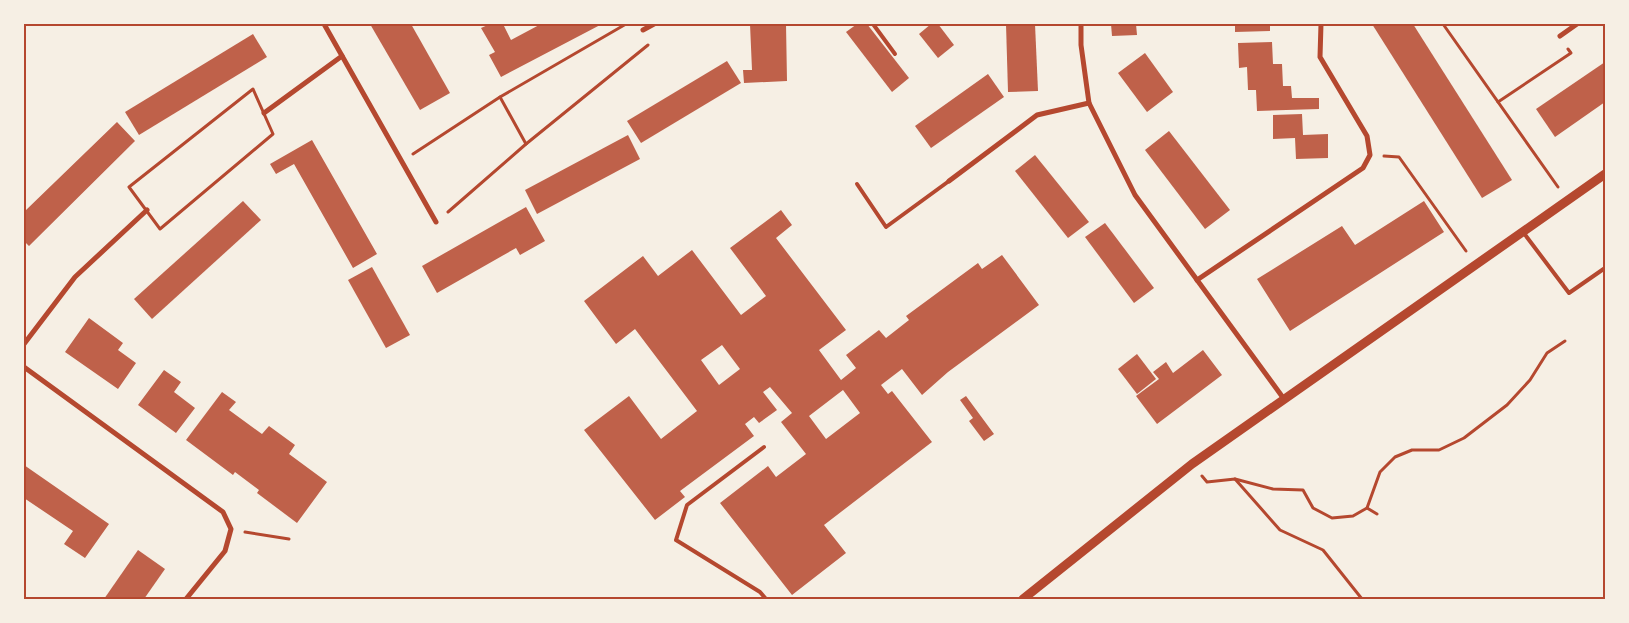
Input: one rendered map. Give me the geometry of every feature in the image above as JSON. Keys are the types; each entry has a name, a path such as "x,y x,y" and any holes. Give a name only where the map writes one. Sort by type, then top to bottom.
{"street":[{"path":"324,24 436,222"},
{"path":"643,30 654,24"},
{"path":"1080,24 1089,103 1135,195 1284,399"},
{"path":"1197,280 1363,168 1370,155 1367,136 1320,57 1321,24"},
{"path":"1560,36 1577,24"},
{"path":"264,113 342,56"},
{"path":"949,181 1037,115 1089,103"},
{"path":"1023,599 1192,464 1605,174"},
{"path":"24,344 76,277 147,210"},
{"path":"24,368 223,512 231,529 225,551 186,599"}],"lane":[{"path":"873,24 895,54"},
{"path":"857,184 886,227 949,181"},
{"path":"1522,232 1569,292 1605,268"},
{"path":"764,447 687,505 676,540 760,592 766,599"}],"path":[{"path":"401,162 500,97 626,24"},
{"path":"1442,24 1567,199"},
{"path":"436,222 526,144 648,46 643,30"},
{"path":"1498,102 1570,53 1560,36"},
{"path":"253,88 264,113 273,134 160,229 129,187 253,88"},
{"path":"500,97 526,144"},
{"path":"1370,155 1399,157 1475,264"},
{"path":"1192,464 1207,482 1235,479 1273,489 1303,490 1313,508 1332,518 1353,516 1367,508 1380,472 1395,457 1412,450 1439,450 1464,438 1507,406 1530,380 1547,353 1565,342"},
{"path":"1235,479 1280,530 1323,550 1362,599"},
{"path":"1367,508 1377,514"},
{"path":"231,529 289,539"}],"building":[{"path":"370,24 411,24 450,93 420,110"},
{"path":"490,24 503,24 511,40 541,24 602,24 501,77 489,55 495,52 481,28"},
{"path":"750,24 786,24 787,81 744,83 743,70 752,70"},
{"path":"857,24 867,24 909,78 892,92 846,32"},
{"path":"931,24 938,24 954,45 938,58 919,34"},
{"path":"1006,24 1035,24 1038,91 1008,92"},
{"path":"1111,24 1136,24 1137,35 1112,36"},
{"path":"1235,24 1270,24 1270,31 1235,32"},
{"path":"1372,24 1413,24 1512,180 1482,198"},
{"path":"253,34 267,57 139,135 125,112"},
{"path":"1272,42 1273,64 1282,64 1283,86 1291,86 1292,98 1319,98 1319,109 1257,111 1256,90 1248,90 1247,67 1239,68 1238,43"},
{"path":"1145,53 1173,92 1147,112 1118,73"},
{"path":"727,61 741,83 641,143 627,121"},
{"path":"1605,62 1605,102 1555,137 1536,109"},
{"path":"988,74 1004,97 931,148 915,126"},
{"path":"1302,114 1303,135 1328,134 1328,158 1296,159 1295,138 1273,139 1273,115"},
{"path":"117,122 135,141 29,246 24,241 24,210"},
{"path":"1169,131 1230,210 1205,229 1145,150"},
{"path":"628,135 640,159 537,214 525,190"},
{"path":"312,140 377,254 353,268 294,164 276,174 270,164"},
{"path":"1035,155 1089,222 1068,238 1015,171"},
{"path":"243,201 261,220 152,319 134,299"},
{"path":"1424,201 1444,232 1290,331 1257,279 1342,226 1355,245"},
{"path":"526,207 545,241 520,255 516,248 437,293 422,266"},
{"path":"781,210 792,225 776,238 846,330 819,350 841,380 856,368 846,355 879,330 886,338 909,320 906,316 978,263 982,269 1002,255 1039,305 948,372 922,395 902,369 881,385 888,394 892,391 932,442 824,525 846,553 792,595 720,503 768,466 776,477 806,454 781,422 792,413 770,387 763,392 777,410 759,423 754,417 745,424 754,436 680,491 685,497 655,520 584,430 629,396 661,439 697,411 635,329 616,344 584,301 643,256 658,276 692,250 741,315 766,296 730,248","holes":["722,345 740,369 719,385 701,360","843,390 860,413 826,439 809,416"]},
{"path":"1105,223 1154,288 1134,303 1085,237"},
{"path":"372,267 410,335 386,348 348,280"},
{"path":"89,318 123,343 118,350 136,363 118,389 65,352"},
{"path":"1203,350 1222,375 1157,424 1136,396 1159,379 1153,372 1166,362 1173,373"},
{"path":"1137,354 1156,379 1137,394 1118,369"},
{"path":"164,370 181,382 174,392 195,408 176,433 138,405"},
{"path":"222,392 236,402 229,410 262,434 269,426 295,445 289,454 327,482 297,523 257,493 259,490 235,472 233,475 186,440"},
{"path":"966,396 994,434 984,441 969,421 973,418 960,400"},
{"path":"24,465 109,524 85,558 64,544 73,531 24,498"},
{"path":"138,550 165,569 144,599 104,599"}]}
